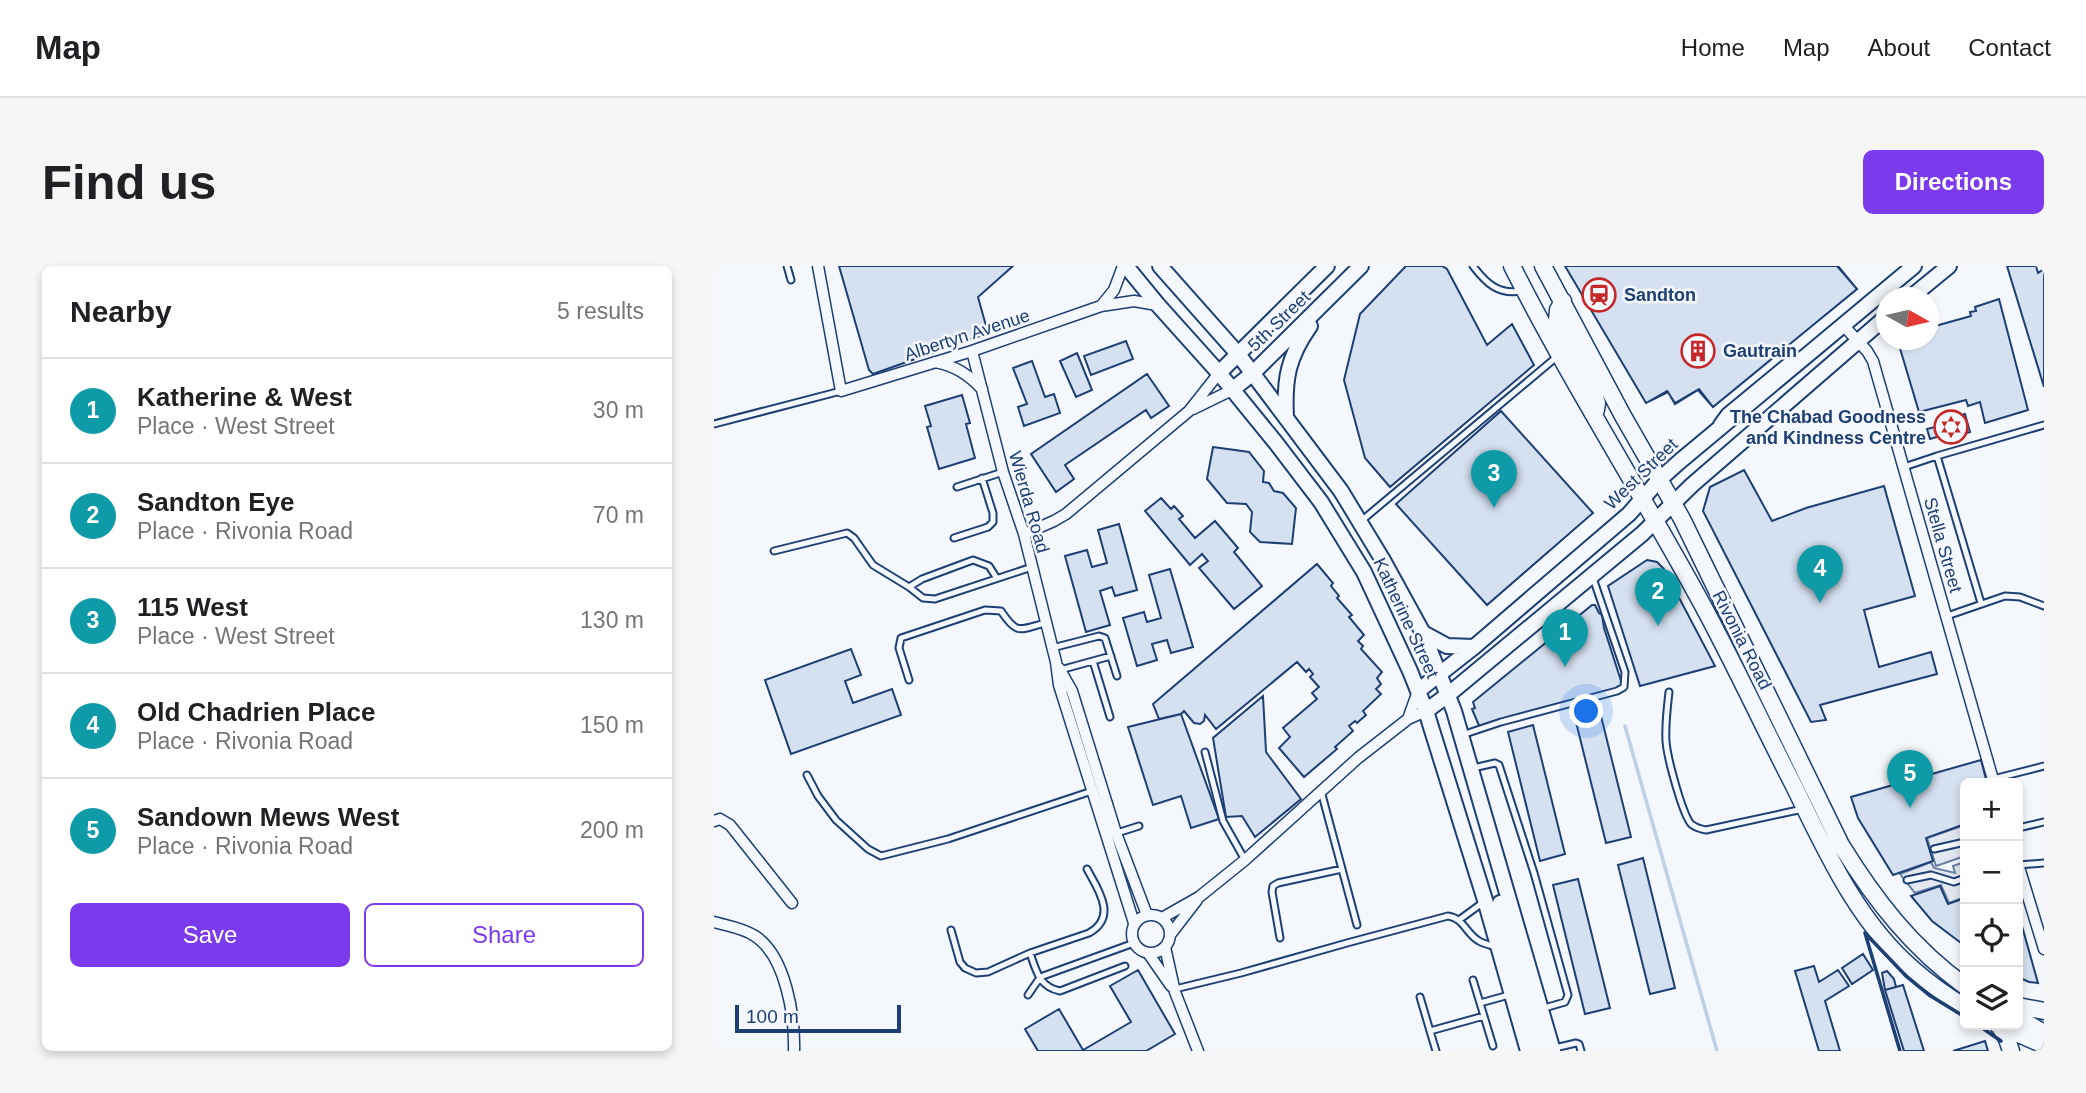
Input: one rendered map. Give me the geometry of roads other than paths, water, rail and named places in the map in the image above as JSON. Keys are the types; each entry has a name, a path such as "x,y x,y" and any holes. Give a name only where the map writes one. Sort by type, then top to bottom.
{"main road":[{"name":"Katherine Street","path":"1124,266 1219,373 1321,502 1364,572 1426,711 1485,900 1528,1051"},
{"name":"Katherine Street","path":"1160,266 1238,354 1340,491 1423,633 1449,694 1541,1009 1549,1050"},
{"name":"5th Street","path":"1219,373 1327,266"},
{"name":"5th Street","path":"1233,390 1361,266"},
{"name":"Rivonia Road","path":"1512,266 1559,355 1703,606 1851,895 1882,937 1912,968 1960,1004"},
{"name":"Rivonia Road","path":"1543,266 1682,519 1841,845 1866,885 1898,926 1960,982"},
{"name":"West Street","path":"1418,691 1441,675 1629,514 1659,480 1705,440 1914,266"},
{"path":"1923,287 1949,266"},
{"path":"1286,417 1287,373 1293,353 1334,294"},
{"path":"1563,301 1558,310 1557,321 1593,391 1597,403 1595,416"},
{"path":"1426,711 1656,521 1692,485 1876,327"},
{"path":"1423,633 1447,646 1474,647"},
{"path":"1449,694 1457,747 1549,1050"},
{"path":"2023,1007 2044,1011"},
{"path":"2023,1021 2044,1033"},
{"path":"2002,1030 2011,1051"},
{"path":"2010,1030 2044,1045"}],"street":[{"path":"818,266 841,391"},
{"path":"1101,306 1114,290 1124,266"},
{"name":"Albertyn Avenue","path":"841,391 972,351 1101,306 1134,301 1158,305"},
{"name":"Stella Street","path":"1843,325 1860,342 1873,361 1993,778"},
{"name":"Wierda Road","path":"972,351 1003,472 1024,534 1052,648 1058,667 1072,691 1079,735 1111,834 1134,923"},
{"path":"935,362 966,374 982,389"},
{"path":"1024,534 1066,514 1189,411 1219,373"},
{"path":"1189,411 1233,390"},
{"path":"1408,719 1418,691"},
{"path":"1162,918 1199,897 1245,860 1358,758 1408,719 1426,711"},
{"path":"714,821 720,819 730,825 792,903"},
{"name":"Wierda Road","path":"1111,834 1147,915"},
{"path":"2023,881 2044,949"},
{"path":"1148,953 1160,951 1165,947 1170,935 1199,897"},
{"path":"1170,935 1168,924 1162,918 1147,915 1134,923 1132,930 1134,943 1148,953 1175,990"},
{"path":"714,922 747,931 769,949 775,959 793,1017 794,1051"},
{"path":"1165,947 1175,990 1198,1051"}],"lane":[{"path":"787,266 791,280"},
{"path":"1473,266 1483,280 1495,289 1505,292 1524,290"},
{"path":"1360,522 1559,355"},
{"path":"714,424 841,391"},
{"path":"1904,467 2044,425"},
{"path":"1937,456 1981,603"},
{"path":"957,487 1003,472"},
{"path":"954,538 988,527 993,522 993,513 982,478"},
{"path":"774,551 847,533 854,538 873,565 923,598 935,599 1032,567"},
{"path":"909,587 922,579 973,560 989,566 996,577"},
{"path":"1461,735 1624,687 1625,672 1591,575"},
{"path":"1947,616 1981,603 2014,596 2044,606"},
{"path":"909,680 899,648 901,638 985,610 1001,611 1011,626 1017,628 1045,623"},
{"path":"1052,648 1103,637 1107,639 1116,676"},
{"path":"1058,667 1111,656"},
{"path":"1093,661 1110,718"},
{"path":"1670,692 1665,724 1666,745 1682,806 1690,823 1698,829 1706,830 1805,808"},
{"path":"1205,752 1223,821 1245,860"},
{"path":"1471,768 1495,763 1499,765 1534,873 1568,995 1565,1002 1541,1009"},
{"path":"2004,778 2044,766"},
{"path":"807,775 818,796 836,820 868,849 881,856 948,839 1097,789"},
{"path":"1321,791 1357,925"},
{"path":"2023,827 2044,822"},
{"path":"1111,834 1139,826"},
{"path":"1934,849 1960,843"},
{"path":"2023,865 2044,863"},
{"path":"951,930 960,962 971,972 988,972 1030,953 1088,933 1100,923 1104,908 1102,896 1087,869"},
{"path":"1280,938 1273,886 1342,869"},
{"path":"1908,880 1931,875 1954,882 1960,880"},
{"path":"1459,919 1485,900"},
{"path":"1175,990 1438,918 1459,919 1471,936 1480,942 1499,947"},
{"path":"1028,995 1039,979 1134,943"},
{"path":"1030,953 1039,979 1060,991 1125,966"},
{"path":"1473,980 1493,1046"},
{"path":"1480,1003 1512,994"},
{"path":"1420,997 1436,1051"},
{"path":"1430,1031 1484,1016"},
{"path":"1549,1050 1576,1043 1581,1051"}],"waterway":[{"path":"1625,726 1717,1051"}],"place":[{"name":"Sandton","path":"1599,295"},
{"name":"Gautrain","path":"1698,351"},
{"name":"The Chabad Goodness and Kindness Centre","path":"1951,427"},
{"name":"115 West","path":"1494,508"},
{"name":"Old Chadrien Place","path":"1820,603"},
{"name":"Sandton Eye","path":"1658,626"},
{"name":"Katherine & West","path":"1565,667"},
{"name":"Sandown Mews West","path":"1910,808"}]}
